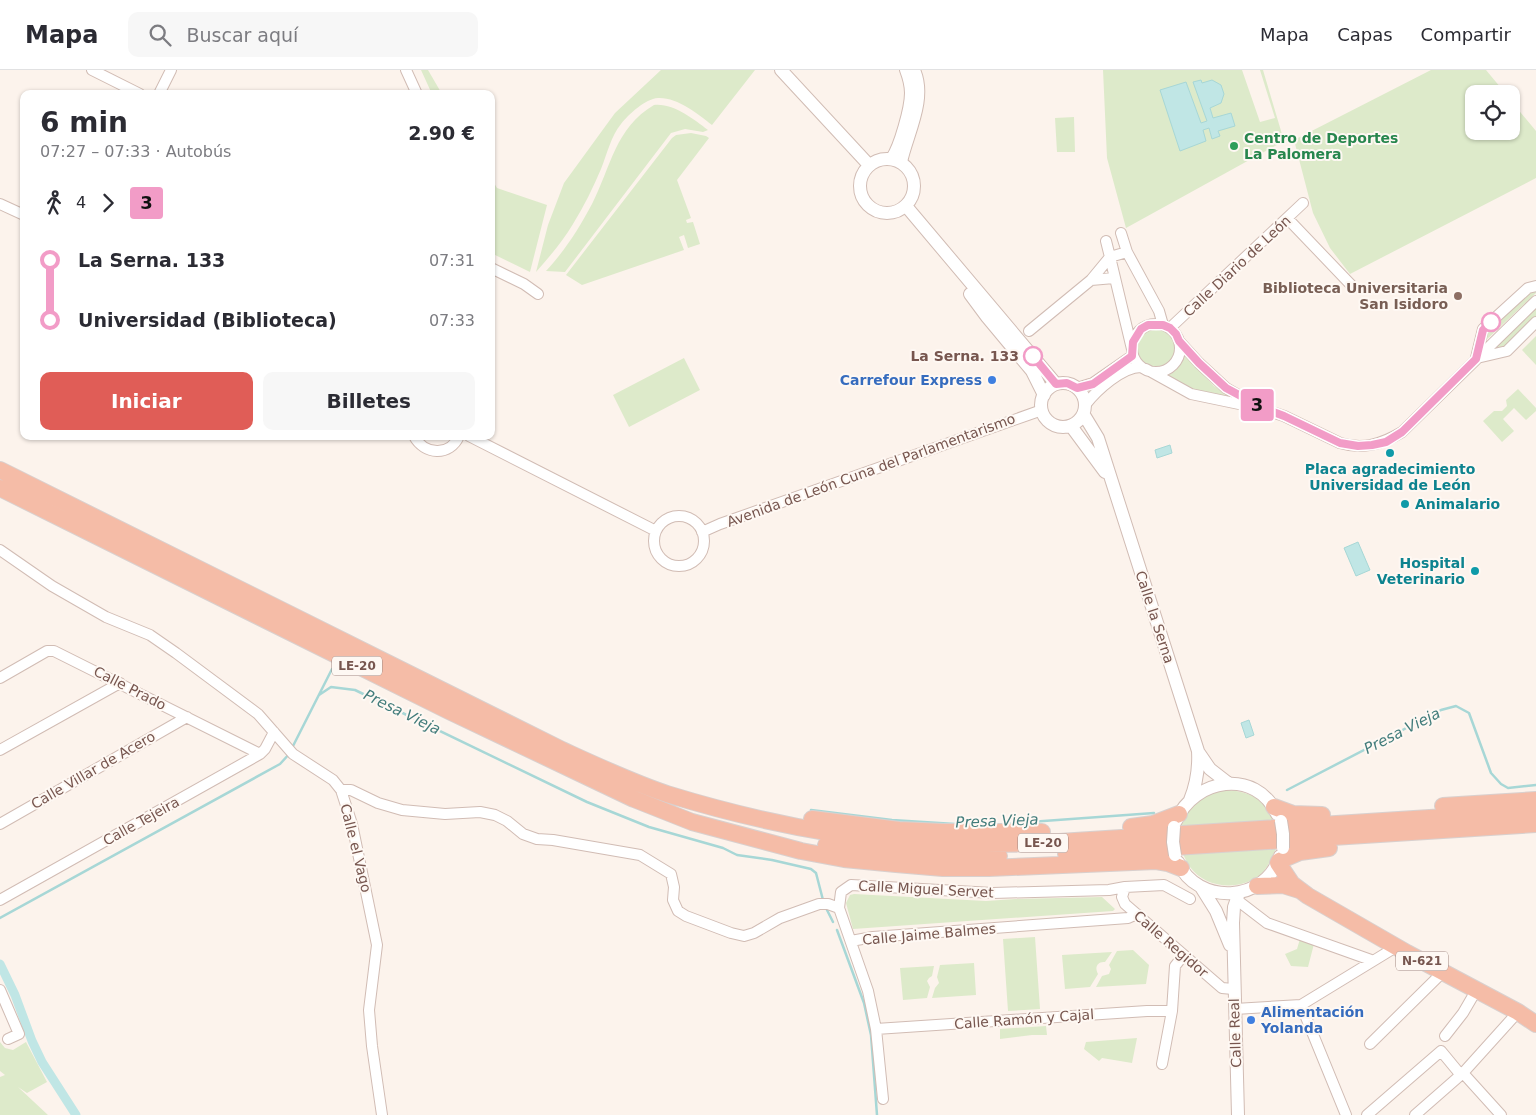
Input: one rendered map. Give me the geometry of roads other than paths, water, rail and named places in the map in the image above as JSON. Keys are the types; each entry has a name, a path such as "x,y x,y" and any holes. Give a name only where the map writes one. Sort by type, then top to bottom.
{"highway":[{"name":"LE-20","path":"0,470 613,774 657,790 731,812 813,830 898,841 988,844 1044,843 1536,811"},
{"name":"LE-20","path":"0,488 449,711 607,786 661,805 761,833 845,848 943,856 1045,855 1536,824"},
{"path":"562,750 641,779 733,805 775,813 890,829 944,832 1043,832 1143,826 1166,820 1176,821"},
{"path":"607,786 659,810 692,822 759,841 844,859 933,867 970,868 1178,861"},
{"path":"1277,814 1316,815 1536,800"},
{"path":"1280,857 1308,850 1536,835"},
{"path":"1304,893 1296,868 1301,856 1308,850"},
{"name":"N-621","path":"1280,857 1292,884 1304,893 1396,947 1518,1012 1536,1024"},
{"name":"N-621","path":"1257,886 1282,885 1304,893"}],"street":[{"path":"92,70 132,90"},
{"path":"161,90 171,70"},
{"path":"406,70 415,90"},
{"path":"781,70 869,165"},
{"path":"896,160 897,146 910,98 905,70"},
{"path":"896,160 919,95 919,84 915,70"},
{"path":"879,159 896,160 911,172 915,184 912,197 906,206 899,211 886,213 873,209 863,200 860,191 860,179 869,165 879,159"},
{"name":"Calle Diario de León","path":"1167,327 1303,203"},
{"path":"0,204 20,213"},
{"path":"906,206 936,244 1056,384"},
{"path":"1287,218 1354,288"},
{"path":"1121,233 1127,252 1167,327 1176,334 1180,349 1178,356 1168,368 1153,372 1144,368 1133,367 1115,378 1094,393 1080,421 1071,426 1063,428 1049,423 1044,417 1042,410 1044,395 1056,384 1067,383 1077,388 1093,384 1132,352 1136,334 1141,329 1148,325 1167,327"},
{"path":"1106,241 1132,352 1144,368 1191,394 1263,408"},
{"path":"936,244 987,317 1032,371 1044,395"},
{"path":"1029,331 1091,280 1110,256 1127,252"},
{"path":"495,270 524,284 538,294"},
{"path":"1091,280 1114,278"},
{"path":"1476,359 1483,330 1528,288 1536,286"},
{"path":"1179,341 1226,388 1263,408 1340,443 1358,446 1372,445 1386,442 1402,432 1536,301"},
{"path":"1476,359 1506,351 1536,322"},
{"name":"Calle la Serna","path":"1077,388 1082,392 1085,410 1098,438 1198,751 1199,766 1196,786 1190,800"},
{"name":"Avenida de León Cuna del Parlamentarismo","path":"702,532 1042,410"},
{"name":"Calle la Serna","path":"1071,426 1112,482"},
{"path":"417,440 422,447 437,452 445,450 456,440"},
{"path":"475,440 656,531"},
{"path":"680,516 694,521 702,532 703,548 699,555 686,564 670,564 663,560 655,547 656,531 666,520 680,516"},
{"name":"Calle el Vago","path":"0,550 60,590 106,617 150,635 176,652 258,714 290,750 333,780 341,790 352,824 377,945 369,1010 382,1115"},
{"name":"Calle Prado","path":"0,678 47,651 54,651 260,754"},
{"path":"0,750 120,683"},
{"name":"Calle Villar de Acero","path":"0,824 187,717"},
{"name":"Calle Tejeira","path":"0,900 260,754 265,749 274,732"},
{"name":"Calle la Serna","path":"1198,751 1210,769 1228,783"},
{"path":"1228,783 1246,786 1262,794 1277,814 1283,834 1280,857 1265,880 1257,886 1237,895 1217,893 1201,887 1190,879 1178,861 1173,842 1176,821 1190,800 1201,791 1228,783"},
{"path":"341,790 351,790 402,810 445,814 480,812 495,815 507,821 523,834 537,839 640,855 671,874 674,886 673,900 678,911 731,934 744,936 754,933 780,918 824,904 839,908 852,941"},
{"name":"Calle Miguel Servet","path":"839,908 841,892 851,885 993,893 1125,888"},
{"path":"1125,888 1164,885 1190,900"},
{"name":"Calle Real","path":"1201,887 1216,911 1232,950"},
{"name":"Calle Regidor","path":"1125,888 1122,897 1125,904 1222,988 1233,990"},
{"path":"1109,890 1125,904"},
{"path":"1237,895 1268,923 1371,960"},
{"name":"Calle Real","path":"1237,895 1233,914 1232,950 1238,1115"},
{"name":"Calle Jaime Balmes","path":"883,1099 876,1029 868,991 852,941 873,937 1128,918 1136,914"},
{"path":"1235,1009 1301,1005 1371,960 1396,947"},
{"path":"1162,1064 1172,1011 1175,966 1183,956"},
{"path":"1370,1044 1443,972"},
{"path":"0,990 19,1034 8,1039"},
{"path":"1446,1036 1463,1014 1477,990"},
{"path":"1301,1005 1346,1115"},
{"name":"Calle Ramón y Cajal","path":"876,1029 1147,1011 1172,1011"},
{"path":"1415,1115 1462,1073 1518,1012"},
{"path":"1367,1115 1440,1051 1498,1114"}],"water":[{"path":"1201,80 1202,83 1212,80 1221,85 1224,94 1221,103 1210,108 1213,118 1231,113 1235,126 1218,131 1220,136 1212,139 1209,128 1203,130 1206,141 1180,151 1160,90 1186,82 1201,123 1207,121 1193,82"},
{"path":"1170,445 1172,453 1157,458 1155,450"},
{"path":"1358,542 1370,570 1356,576 1344,548"},
{"path":"1249,720 1254,735 1246,738 1241,723"}],"waterway":[{"name":"Presa Vieja","path":"292,748 332,669"},
{"name":"Presa Vieja","path":"319,695 331,687 355,690 587,802 649,827 723,848 737,855 772,860 811,869 816,873 823,900"},
{"name":"Presa Vieja","path":"1287,790 1441,710 1456,706 1469,713 1491,773 1501,784 1508,788 1536,785"},
{"name":"Presa Vieja","path":"0,918 280,764 290,753"},
{"name":"Presa Vieja","path":"811,810 892,820 955,824"},
{"name":"Presa Vieja","path":"1003,824 1154,813"},
{"path":"826,908 833,922"},
{"path":"837,930 864,1003 871,1035 877,1115"},
{"path":"0,964 15,995 42,1062 76,1115"}],"place":[{"name":"Centro de Deportes La Palomera","path":"1234,146"},
{"name":"Biblioteca Universitaria San Isidoro","path":"1458,296"},
{"name":"La Serna. 133","path":"1033,356"},
{"name":"Carrefour Express","path":"992,380"},
{"name":"Placa agradecimiento Universidad de León","path":"1390,453"},
{"name":"Animalario","path":"1405,504"},
{"name":"Hospital Veterinario","path":"1475,571"},
{"name":"Alimentación Yolanda","path":"1251,1020"}]}
